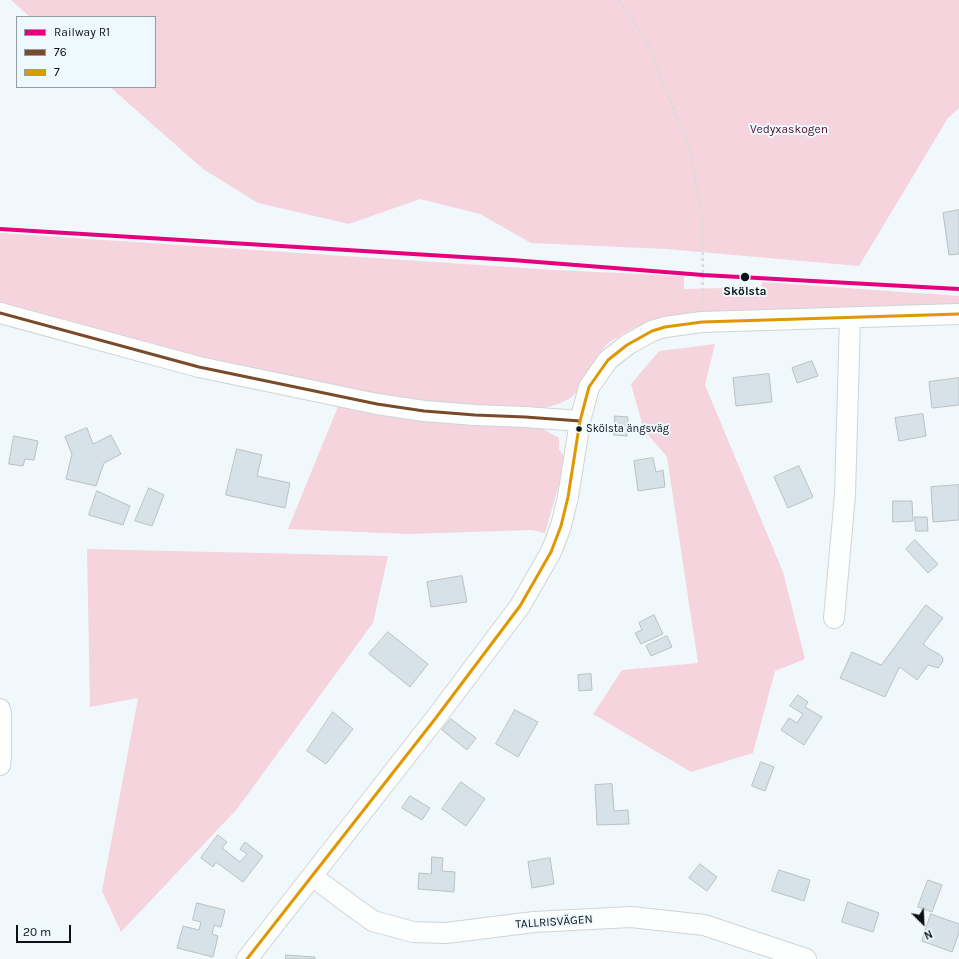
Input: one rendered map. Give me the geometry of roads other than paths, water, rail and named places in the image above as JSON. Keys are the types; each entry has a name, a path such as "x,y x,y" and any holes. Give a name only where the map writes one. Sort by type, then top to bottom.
{"street":[{"path":"0,313 198,367 377,404 424,411 580,421"},
{"path":"247,959 449,700 520,606 551,552 561,526 568,497 580,421 589,387 608,360 627,345 652,331 665,327 702,322 959,314"},
{"path":"834,618 845,495 850,318"},
{"path":"0,709 0,765"},
{"name":"TALLRISVÄGEN","path":"312,876 373,921 413,932 446,933 534,922 631,917 704,925 806,959"}],"rail line":[{"name":"R1","path":"0,229 512,260 703,275 959,289"}],"place":[{"name":"Skölsta","path":"745,277"},
{"name":"Skölsta ängsväg","path":"579,429"}],"park label":[{"name":"Vedyxaskogen","path":"789,130"}]}
